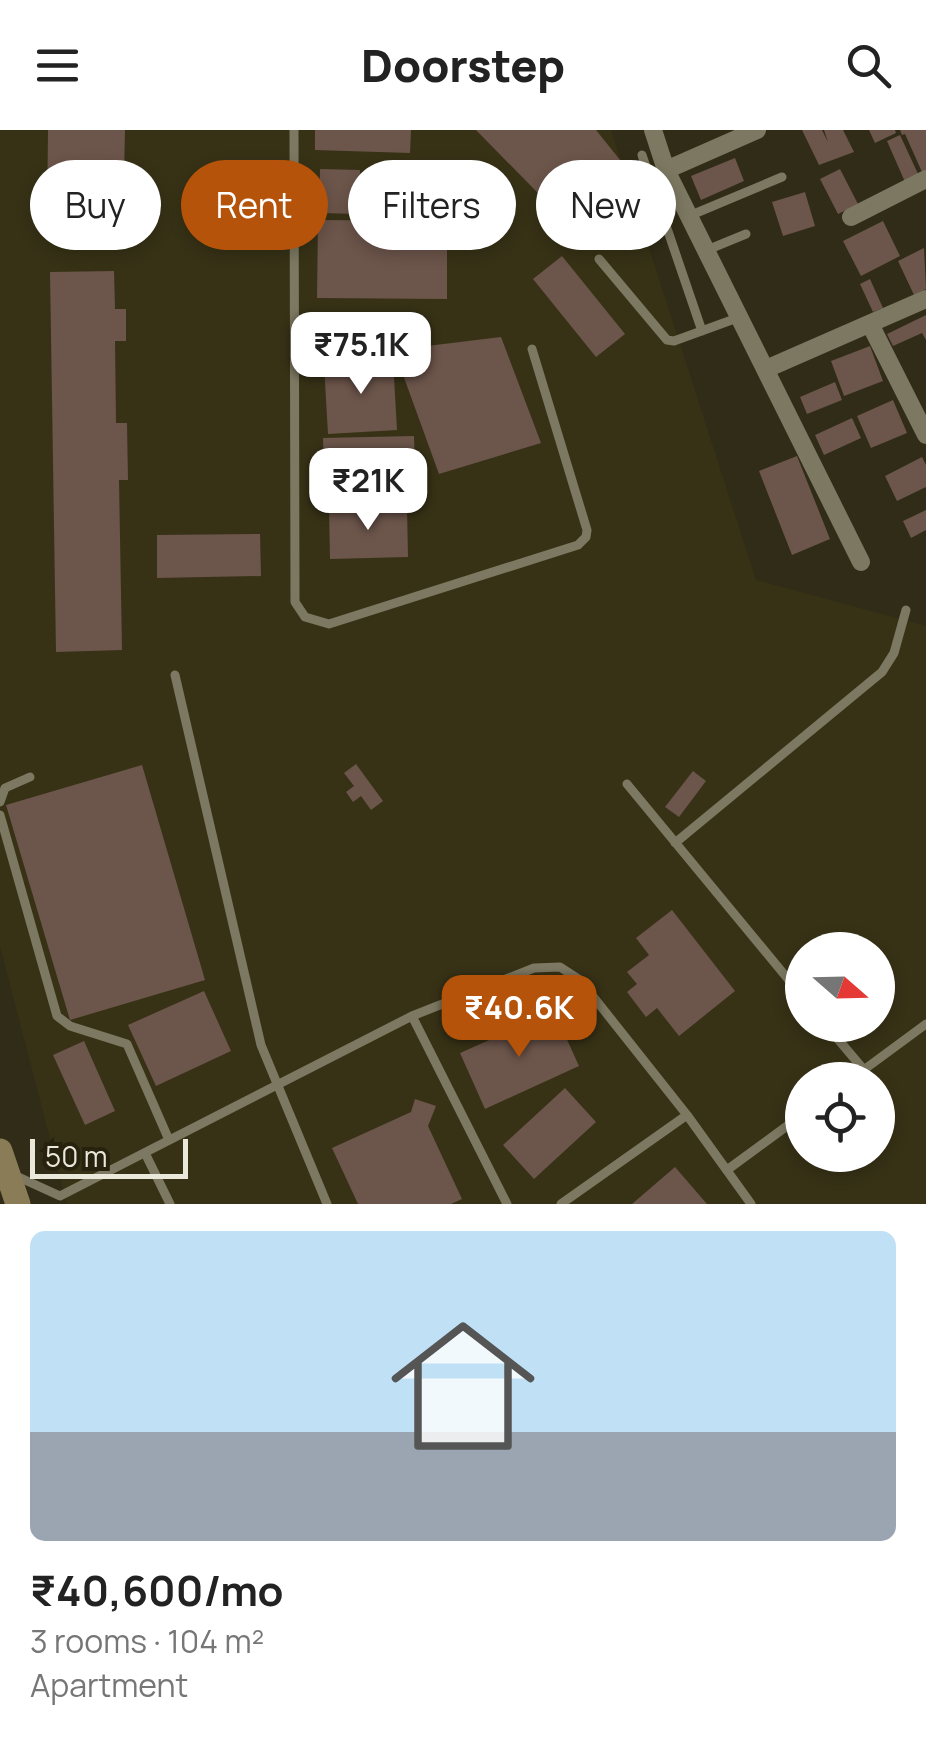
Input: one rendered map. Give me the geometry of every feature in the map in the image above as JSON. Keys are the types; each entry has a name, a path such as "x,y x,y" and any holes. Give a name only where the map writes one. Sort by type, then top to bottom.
{"street":[{"path":"653,130 663,160"},
{"path":"676,166 757,130"},
{"path":"850,217 926,179"},
{"path":"676,190 861,562"},
{"path":"766,369 926,300"},
{"path":"870,324 926,435"},
{"path":"3,1161 18,1204"}],"lane":[{"path":"294,130 295,602 305,617 329,624 578,545 586,537 532,349"},
{"path":"642,155 702,331"},
{"path":"689,216 782,177"},
{"path":"706,251 746,234"},
{"path":"599,259 660,336 674,341 740,317"},
{"path":"675,843 882,672 894,653 906,610"},
{"path":"175,675 262,1044 327,1204"},
{"path":"0,802 4,788 30,777"},
{"path":"627,784 785,976"},
{"path":"0,816 57,1016 70,1026 127,1044 169,1140"},
{"path":"3,1161 58,1200 412,1016 534,968 560,967 580,980 752,1204"},
{"path":"412,1016 507,1204"},
{"path":"875,1062 926,1024"},
{"path":"840,1042 857,1062"},
{"path":"561,1204 687,1116"},
{"path":"728,1170 785,1128"},
{"path":"145,1153 170,1204"}],"shaded area":[{"path":"0,130 611,130 621,160 536,160 536,250 650,250 756,580 926,626 926,1204 67,1204 0,946"}],"building":[{"path":"48,130 125,130 124,160 48,160"},
{"path":"315,130 411,130 410,153 315,150"},
{"path":"476,130 596,130 620,160 536,160 536,191 516,171 516,160 505,160"},
{"path":"802,130 822,130 828,142 824,130 843,130 854,152 819,165"},
{"path":"869,130 895,130 896,133 875,143"},
{"path":"900,130 926,130 926,181 905,134"},
{"path":"900,135 919,176 905,182 887,141"},
{"path":"735,158 744,181 701,200 691,176"},
{"path":"328,169 348,170 348,214 328,213"},
{"path":"840,169 858,204 838,214 820,179"},
{"path":"805,192 815,226 783,236 772,202"},
{"path":"328,220 348,220 348,250 447,250 447,299 317,298 318,250 328,250"},
{"path":"883,221 900,256 861,276 843,241"},
{"path":"924,248 926,289 914,295 898,261"},
{"path":"562,256 625,334 596,357 533,279"},
{"path":"114,271 115,309 126,309 126,341 115,341 116,423 127,423 128,480 119,480 122,650 56,652 50,272"},
{"path":"870,279 883,308 873,312 860,284"},
{"path":"926,315 926,340 922,333 893,346 887,334"},
{"path":"501,337 541,443 439,474 394,350"},
{"path":"870,346 883,381 844,396 831,361"},
{"path":"393,360 397,430 328,434 324,364"},
{"path":"835,382 842,400 807,414 800,397"},
{"path":"893,400 907,433 871,448 857,416"},
{"path":"852,418 861,438 824,455 815,435"},
{"path":"414,436 416,501 325,504 323,438"},
{"path":"797,456 830,539 792,555 759,471"},
{"path":"922,457 926,487 897,501 885,476"},
{"path":"407,506 408,557 330,559 329,508"},
{"path":"926,510 926,530 911,538 903,521"},
{"path":"260,534 261,576 157,578 157,535"},
{"path":"356,764 383,801 371,810 361,796 353,802 346,792 354,786 344,773"},
{"path":"142,765 205,980 70,1020 6,805"},
{"path":"693,771 706,781 679,817 665,807"},
{"path":"672,910 735,991 679,1036 657,1008 646,1017 627,992 637,984 627,972 649,955 636,938"},
{"path":"204,991 231,1051 156,1086 128,1025"},
{"path":"554,1011 579,1066 485,1109 460,1053"},
{"path":"84,1041 115,1111 85,1125 53,1055"},
{"path":"565,1088 596,1122 534,1179 503,1145"},
{"path":"415,1099 436,1106 428,1126 462,1199 451,1204 358,1204 332,1148 411,1112"},
{"path":"675,1167 707,1204 632,1204"}]}
